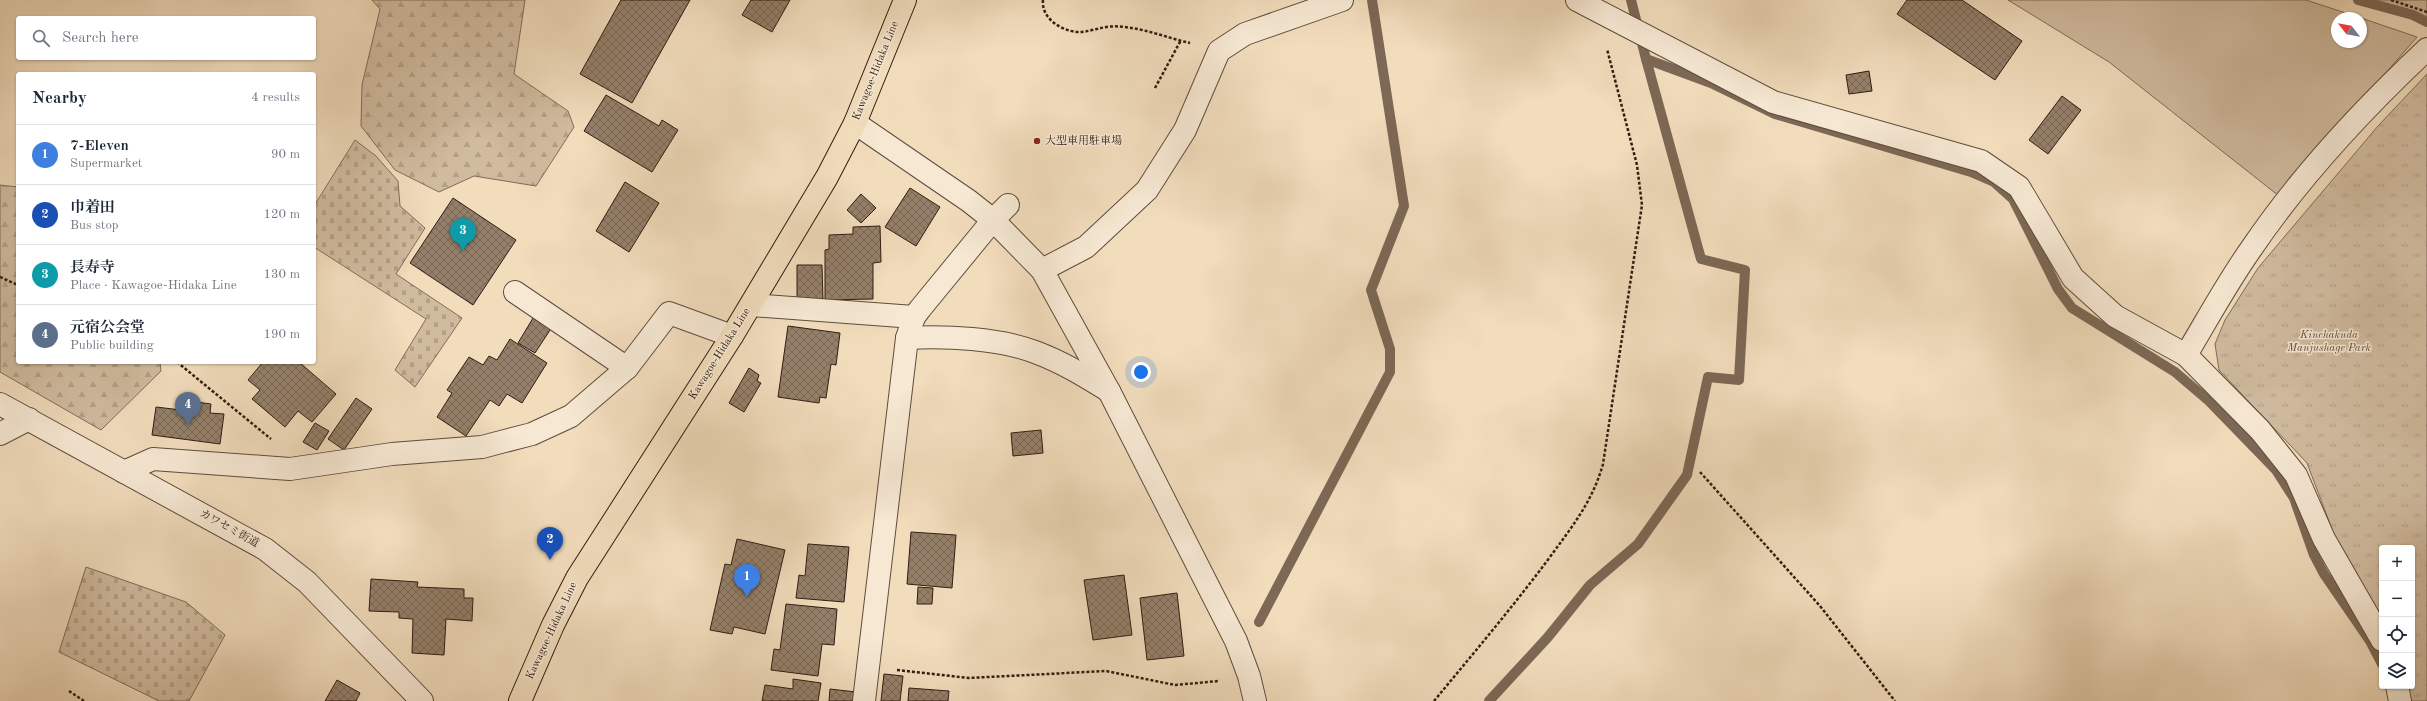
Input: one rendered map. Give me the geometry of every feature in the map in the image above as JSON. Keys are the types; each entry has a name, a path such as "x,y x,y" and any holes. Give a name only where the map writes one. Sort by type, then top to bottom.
{"main road":[{"name":"Kawagoe-Hidaka Line","path":"520,701 553,625 577,578 732,336 827,177 855,123 905,0"}],"street":[{"path":"1042,270 1086,247 1147,190 1185,130 1219,51 1245,34 1342,0"},
{"path":"1577,0 1773,102 1981,160 2019,187 2073,278 2115,316 2186,356 2260,430 2296,475 2324,539 2379,635"},
{"path":"2186,356 2250,249 2321,158 2369,104 2427,49"},
{"path":"855,123 969,201 993,220 1042,270 1109,391 1236,641 1249,676 1255,701"},
{"path":"864,701 907,338 914,317 993,220 1008,205"},
{"path":"515,292 627,368"},
{"path":"750,305 914,317"},
{"path":"124,472 153,459 290,469 392,454 482,447 532,434 571,416 627,368 669,313 732,336"},
{"path":"907,338 992,342 1034,351 1072,368 1109,391"},
{"name":"カワセミ街道","path":"0,404 265,548 307,582 422,701"},
{"path":"0,434 28,418"},
{"path":"2398,689 2400,701"}],"path":[{"path":"1043,0 1042,6 1047,18 1061,27 1078,32 1106,26 1124,27 1213,48 1219,51"},
{"path":"2391,0 2427,12"},
{"path":"1434,701 1515,604 1584,510 1596,487 1603,464 1642,205 1637,165 1597,10"},
{"path":"1155,88 1181,40"},
{"path":"0,277 16,284"},
{"path":"180,364 271,436 277,469"},
{"path":"1700,472 1820,606 1895,701"},
{"path":"868,667 969,678 1106,671 1175,685 1217,682 1249,676"},
{"path":"69,691 84,701"}],"green space":[{"path":"372,0 525,0 514,74 568,111 574,127 536,186 474,176 439,192 395,170 361,126 362,85 380,9"},
{"path":"2008,0 2306,0 2343,12 2331,12 2331,48 2367,48 2367,20 2417,37 2279,196 2109,62"},
{"path":"2374,0 2427,0 2427,18 2414,11"},
{"name":"Kinchakuda Manjushage Park","path":"2427,74 2427,701 2410,701 2407,689 2415,689 2415,545 2379,545 2379,624 2346,566 2307,463 2219,370 2215,344 2225,320 2258,268 2378,126"},
{"path":"355,140 376,156 398,181 400,206 425,228 396,274 462,318 415,387 395,370 426,319 316,248 316,203"},
{"path":"0,185 16,187 16,364 160,364 161,371 101,430 0,372"},
{"path":"86,567 186,602 225,635 189,701 159,701 59,652"}],"building":[{"path":"621,0 690,0 632,103 580,74"},
{"path":"751,0 790,0 772,32 742,15"},
{"path":"1907,0 1962,0 2022,41 1995,80 1897,14"},
{"path":"1869,71 1872,91 1849,94 1846,75"},
{"path":"606,95 659,126 662,120 678,130 652,172 584,131"},
{"path":"2062,96 2081,110 2048,154 2029,140"},
{"path":"625,182 659,203 629,252 596,231"},
{"path":"910,188 940,207 916,246 885,227"},
{"path":"861,194 876,208 861,223 847,210"},
{"path":"453,198 516,240 473,305 410,263"},
{"path":"880,226 881,262 873,263 873,299 825,300 825,250 829,249 829,235 853,234 853,227"},
{"path":"797,265 822,265 823,299 797,299"},
{"path":"533,318 552,327 535,353 518,343"},
{"path":"788,326 840,333 836,365 831,364 826,398 820,397 819,403 778,397"},
{"path":"510,339 547,363 522,403 507,394 499,406 490,400 466,436 437,417 452,393 447,390 469,357 483,365 489,356 497,360"},
{"path":"261,364 301,364 336,394 312,422 298,411 285,427 252,399 260,390 248,380"},
{"path":"749,368 759,375 757,381 761,383 744,412 729,403"},
{"path":"356,398 372,409 344,450 328,439"},
{"path":"182,400 211,404 210,413 224,414 220,444 152,435 156,407 181,410"},
{"path":"315,423 329,431 317,450 303,442"},
{"path":"1041,430 1043,453 1013,456 1011,433"},
{"path":"911,532 956,535 952,588 907,584"},
{"path":"737,539 785,550 765,634 734,627 732,634 710,630 725,564 731,565"},
{"path":"808,544 849,547 844,602 796,598 799,575 805,576"},
{"path":"1124,575 1132,635 1093,640 1084,580"},
{"path":"371,579 418,582 417,587 464,589 464,598 473,598 472,621 446,619 444,655 412,653 413,619 399,618 399,612 369,611"},
{"path":"918,587 933,588 932,604 917,604"},
{"path":"1177,593 1184,656 1147,660 1140,598"},
{"path":"786,604 837,609 834,645 822,644 818,676 771,670 774,649 780,650"},
{"path":"884,674 903,676 900,701 881,701"},
{"path":"793,679 821,683 818,701 762,701 765,685 793,689"},
{"path":"337,680 360,693 356,701 325,701"},
{"path":"909,688 949,691 948,701 908,701"},
{"path":"830,689 856,692 855,701 829,701"}],"waterway":[{"path":"1259,622 1390,372 1390,349 1371,290 1404,206 1372,0"},
{"path":"1631,0 1646,59 1711,83 1775,114 1971,172 1994,182 2013,199 2058,289 2072,308 2175,372 2209,401 2276,470 2294,498 2314,555 2324,574 2370,641 2379,658"},
{"path":"2358,0 2413,15 2427,22"},
{"path":"1489,701 1548,637 1590,585 1638,544 1687,475 1708,377 1739,380 1745,270 1701,259 1646,59"}],"place":[{"name":"大型車用駐車場","path":"1037,141"},
{"name":"長寿寺","path":"463,251"},
{"name":"元宿公会堂","path":"188,425"},
{"name":"巾着田","path":"550,560"},
{"name":"7-Eleven","path":"747,597"}]}
